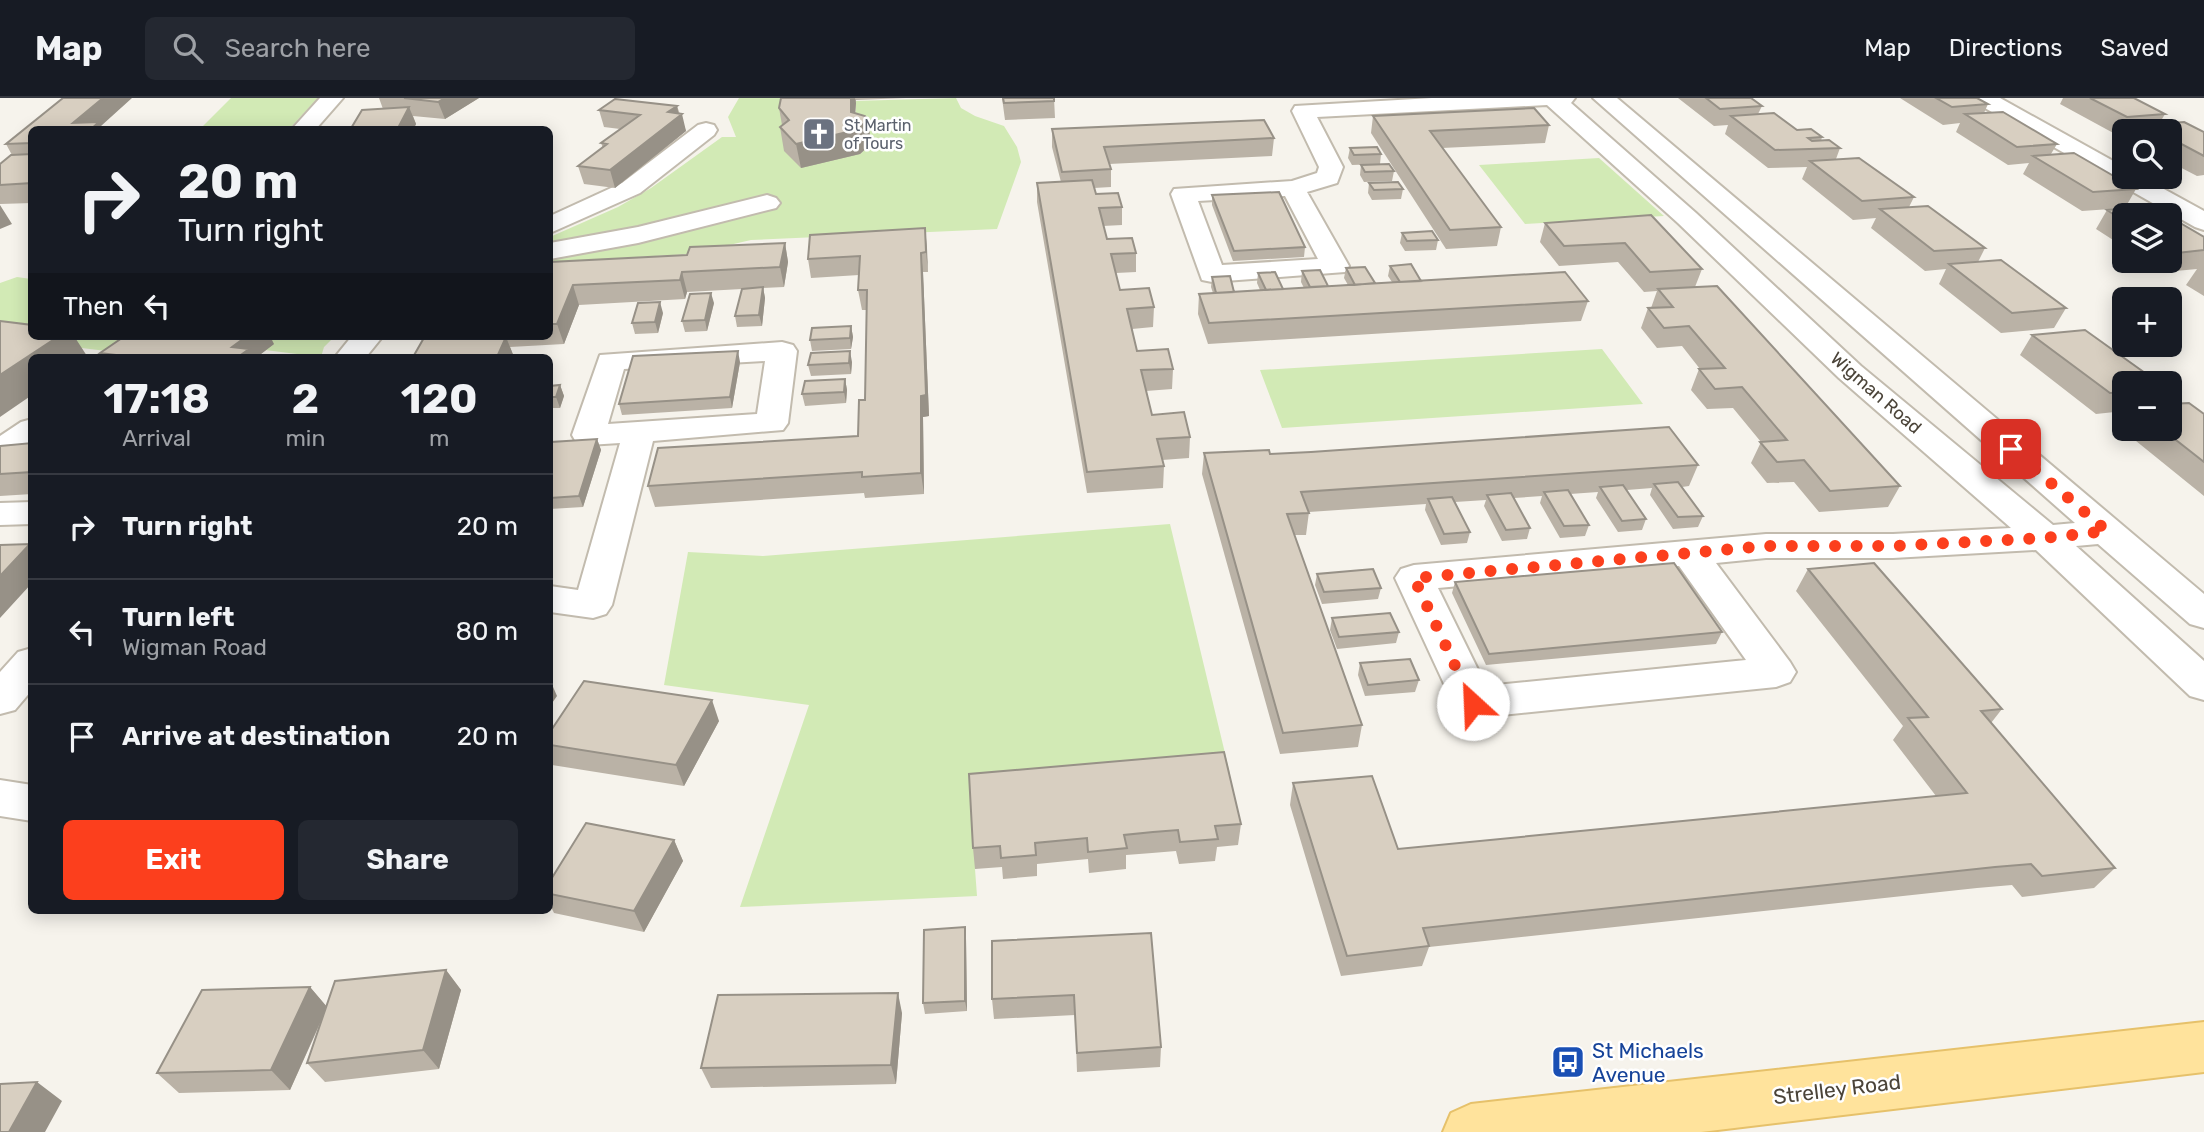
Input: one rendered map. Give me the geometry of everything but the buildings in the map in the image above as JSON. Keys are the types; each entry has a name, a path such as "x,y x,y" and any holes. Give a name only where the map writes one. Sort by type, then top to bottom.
{"main road":[{"name":"Strelley Road","path":"1471,1132 2204,1047"}],"street":[{"path":"306,126 332,98"},
{"path":"1293,188 1335,266 1212,274 1183,194 1293,188 1328,178 1331,167 1303,111 1556,98"},
{"name":"Wigman Road","path":"1556,98 1850,372 2045,538 2204,685"},
{"path":"1604,98 2204,615"},
{"path":"1984,98 2204,222"},
{"path":"553,224 631,188 706,130"},
{"path":"553,250 638,235 767,203"},
{"path":"353,354 365,340"},
{"path":"782,351 772,423 639,432 588,435 611,361 782,351"},
{"path":"2,450 28,432"},
{"path":"553,599 593,605 639,432"},
{"path":"0,513 28,513"},
{"path":"1689,553 1776,673 1473,704 1414,578 1689,553 1766,546 1893,546 2045,538 2107,531"},
{"path":"0,699 28,668"},
{"path":"0,797 28,802"}],"green space":[{"path":"231,98 318,98 292,126 203,126"},
{"path":"739,98 801,98 860,154 871,144 854,136 854,101 956,98 961,108 1004,126 1017,147 1021,162 997,229 751,240 690,254 553,262 553,236 618,207 651,188 722,137 736,137 728,117"},
{"path":"1599,158 1664,216 1525,224 1479,165"},
{"path":"17,277 28,279 28,340 331,340 322,354 265,350 131,354 0,338 0,283"},
{"path":"1602,349 1643,404 1282,428 1260,370"},
{"path":"1170,524 1230,774 1221,773 975,869 977,896 740,907 809,705 664,685 688,552 763,556"}],"place":[{"name":"St Martin of Tours","path":"819,134"},
{"name":"St Michaels Avenue","path":"1568,1062"}],"route":[{"path":"1473,704 1414,578 1766,546 1893,546 2045,538 2107,531 2011,449"}]}
